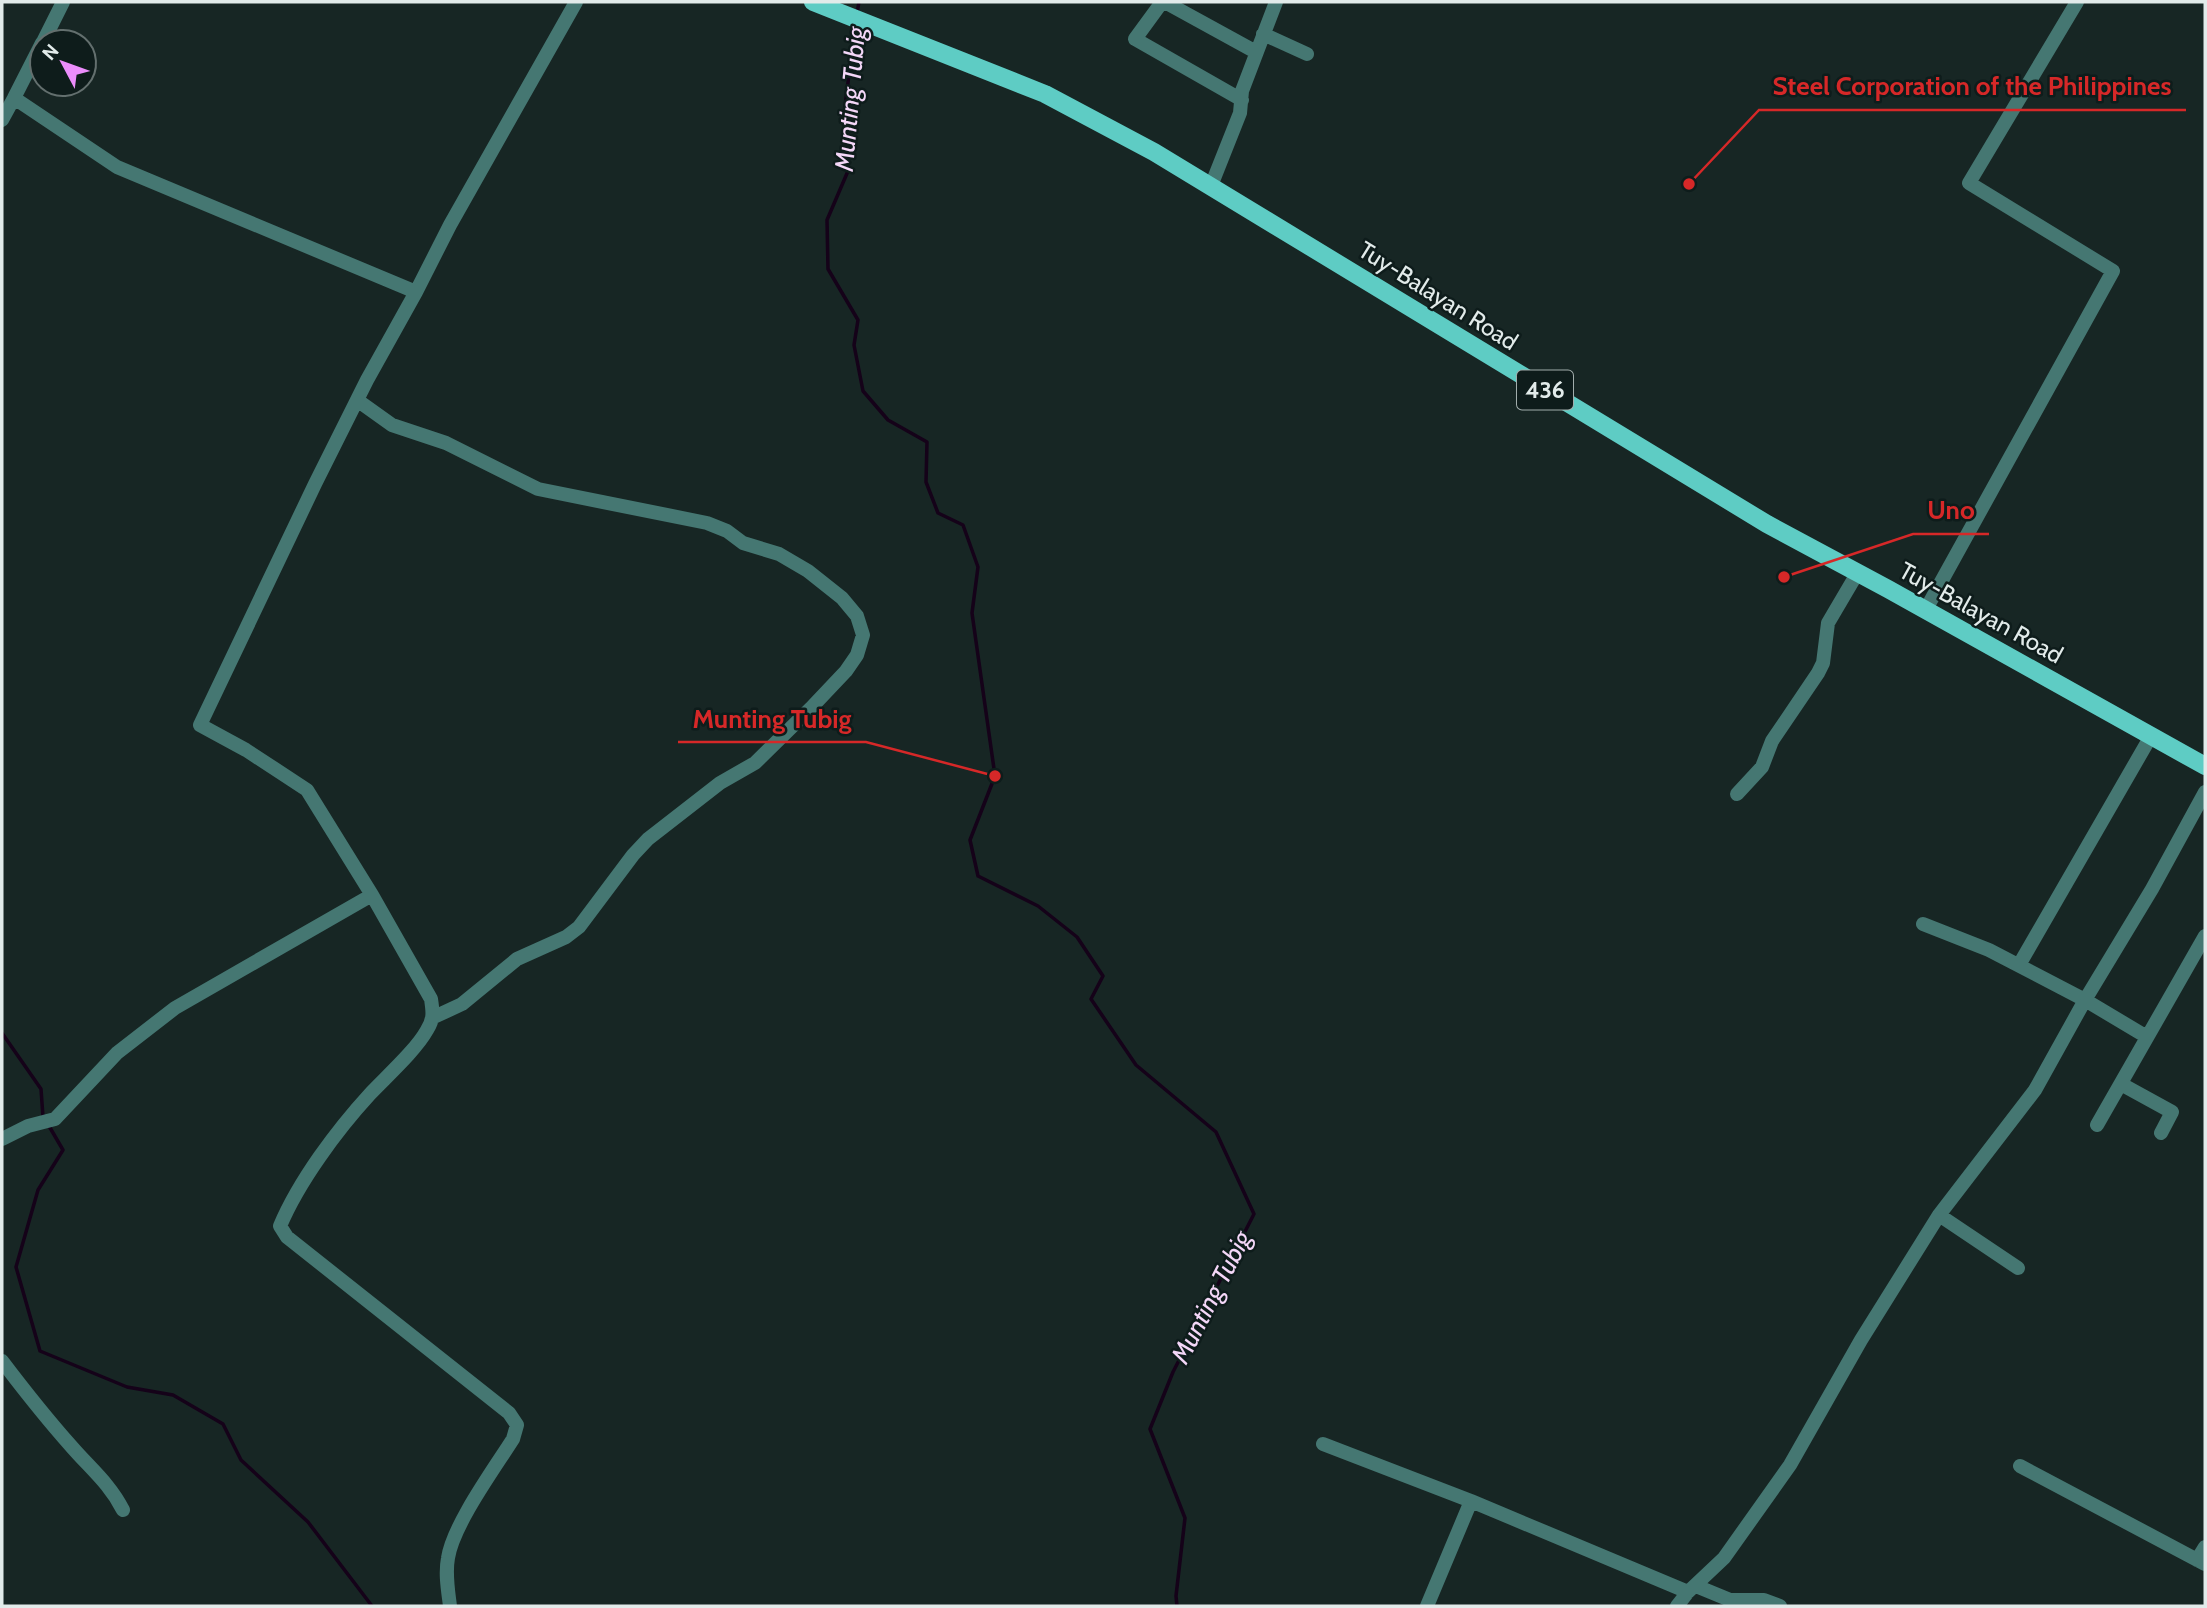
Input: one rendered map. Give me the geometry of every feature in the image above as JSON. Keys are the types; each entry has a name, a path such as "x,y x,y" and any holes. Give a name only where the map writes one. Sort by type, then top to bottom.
{"main road":[{"name":"Tuy-Balayan Road","path":"817,3 1045,94 1131,138 1767,524 2205,766"}],"street":[{"path":"50,28 63,2"},
{"path":"450,1606 447,1584 448,1556 459,1527 513,1439 517,1425 509,1413 288,1237 280,1226 332,1140 426,1033 434,1017 431,999 372,895 307,790 246,750 201,725 357,400 450,225 576,2"},
{"path":"1240,96 1135,39 1163,2 1256,52"},
{"path":"1925,611 2113,271 1969,183 2077,2"},
{"path":"1208,185 1240,113 1240,96 1263,34 1271,3"},
{"path":"1263,34 1307,54"},
{"path":"2,120 28,70"},
{"path":"14,98 117,167 416,292"},
{"path":"357,400 392,425 446,443 538,489 707,523 727,531 743,543 779,554 808,571 842,598 857,616 863,635 852,663 811,708 755,763 720,783 648,839 632,855 579,928 566,937 517,959 462,1004 434,1017"},
{"path":"1737,794 1762,766 1772,741 1824,663 1828,623 1858,572"},
{"path":"2019,965 2151,736"},
{"path":"1677,1606 1724,1558 1790,1465 1861,1340 1939,1215 2035,1090 2205,792"},
{"path":"2,1139 28,1126 55,1119 117,1053 175,1008 372,895"},
{"path":"1923,924 2019,965 2147,1037"},
{"path":"2097,1125 2205,936"},
{"path":"2121,1084 2172,1112 2161,1133"},
{"path":"1939,1215 2018,1268"},
{"path":"2,1361 37,1408 115,1493 123,1510"},
{"path":"1323,1444 1692,1589 1730,1600 1764,1600 1780,1606"},
{"path":"2020,1466 2201,1562 2205,1547"},
{"path":"1427,1606 1471,1501"}],"waterway":[{"name":"Munting Tubig","path":"857,13 859,2"},
{"name":"Munting Tubig","path":"855,25 845,107 848,171 827,220 828,269 858,320 854,345 863,391 888,420 927,442 926,482 938,513 963,525 978,567 972,613 995,776 970,840 978,876 1038,906 1077,937 1103,976 1091,999 1136,1065 1216,1132 1254,1214 1173,1372 1150,1429 1185,1518 1177,1606"},
{"path":"2,1033 41,1089 43,1117"},
{"path":"49,1126 63,1150 38,1190 16,1267 40,1351 127,1387 173,1395 223,1424 241,1460 308,1522 372,1606"}],"place":[{"name":"Steel Corporation of the Philippines","path":"1689,184"},
{"name":"Uno","path":"1784,577"},
{"name":"Munting Tubig","path":"995,776"}]}
